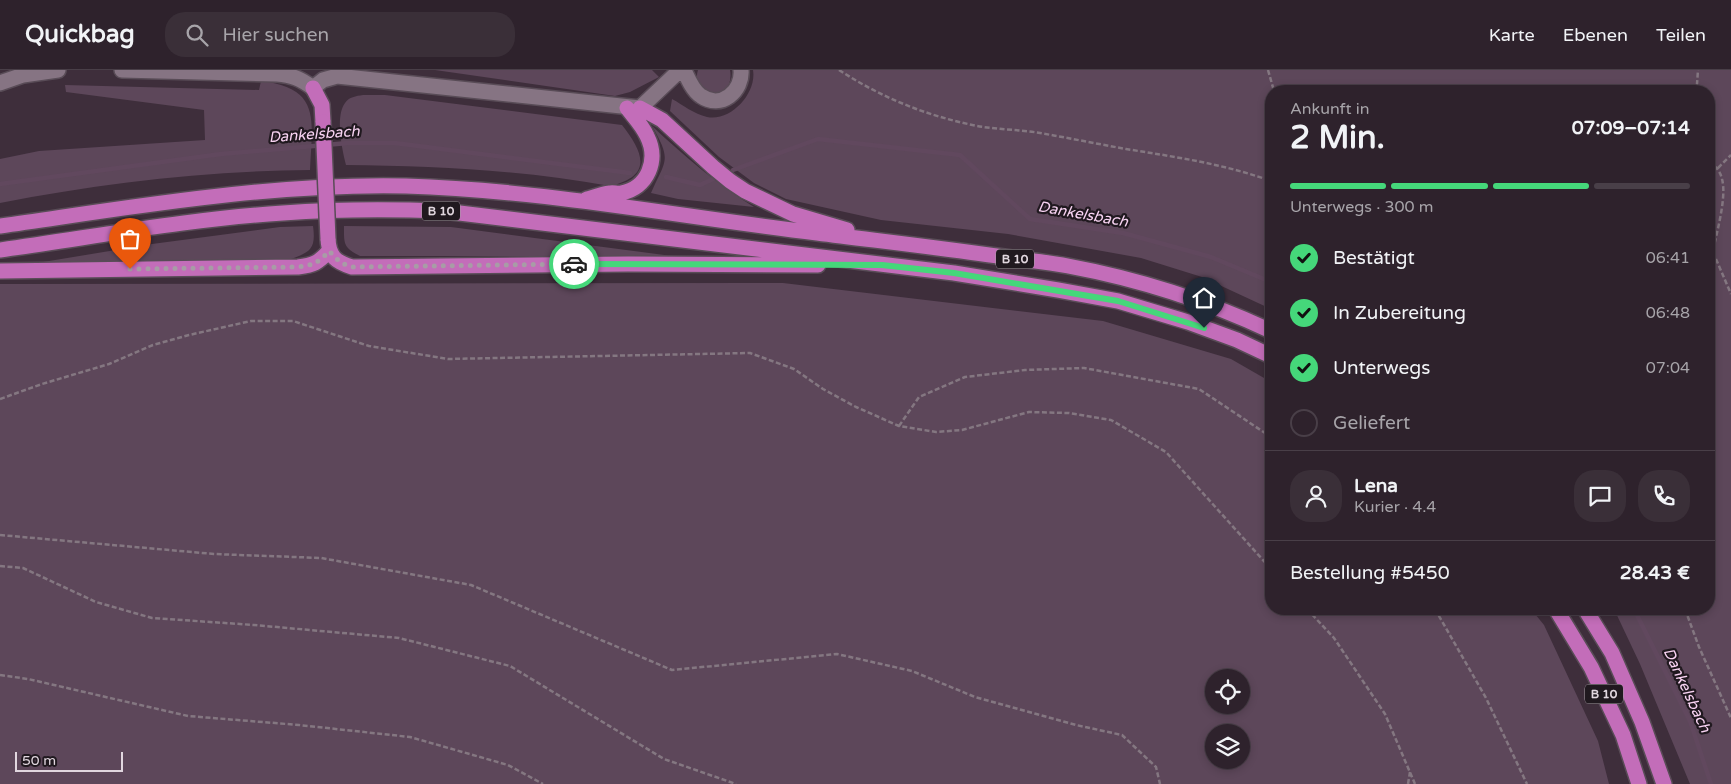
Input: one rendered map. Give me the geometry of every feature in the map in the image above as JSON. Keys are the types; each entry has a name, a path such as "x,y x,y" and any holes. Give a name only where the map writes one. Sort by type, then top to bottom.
{"highway":[{"path":"0,271 311,266 321,260 329,245 324,122 322,105 313,88"},
{"path":"581,201 610,193 621,193 635,188 645,180 651,169 652,156 648,137 634,108"},
{"path":"634,108 662,120 730,181 762,200 793,214 887,242"},
{"name":"B 10","path":"0,226 211,197 351,187 425,188 498,192 581,201 776,229 1068,266 1142,284 1192,299 1245,318 1265,328"},
{"name":"B 10","path":"0,250 200,222 283,213 379,209 443,212 511,218 954,273 1118,301 1212,331 1265,353"},
{"path":"329,245 341,263 352,267 609,264 882,265"},
{"name":"B 10","path":"1560,615 1599,684 1623,735 1640,784"},
{"name":"B 10","path":"1589,615 1612,653 1642,722 1664,784"}],"street":[{"path":"0,83 23,75 58,70"},
{"path":"122,70 290,75 303,80 313,88 323,80 337,76 634,108 682,70 701,96 712,101 723,100 734,93 740,81 741,70"}],"path":[{"path":"839,70 895,102 969,125 1041,133 1187,159 1214,164 1265,179"},
{"path":"1268,70 1272,85"},
{"path":"1695,85 1698,70"},
{"path":"1718,168 1731,155"},
{"path":"1715,166 1723,180 1722,202 1715,236"},
{"path":"1715,257 1731,294"},
{"path":"0,399 109,364 153,345 251,321 293,321 369,346 448,359 750,353 794,369 823,389 856,407 899,426 936,432 962,430 1029,412 1069,413 1111,420 1166,452 1265,562"},
{"path":"899,426 919,397 965,377 1025,370 1084,368 1199,389 1265,433"},
{"path":"0,535 214,554 321,558 471,585 672,670 837,654 912,671 975,697 1076,725 1122,735 1156,767 1160,784"},
{"path":"0,566 23,568 96,602 152,618 399,638 510,666 664,759 736,784"},
{"path":"1313,615 1334,638 1385,714 1415,784"},
{"path":"1438,615 1486,698 1527,784"},
{"path":"1687,615 1699,647 1731,718"},
{"path":"0,675 28,678 188,716 410,737 508,765 542,784"},
{"path":"1408,784 1410,771"}],"shaded area":[{"path":"435,70 652,70 659,77 630,92 615,96"},
{"path":"698,70 730,70 730,81 726,88 720,92 706,91 700,87 697,79"},
{"path":"753,70 1731,70 1731,784 1690,784 1640,664 1617,615 1715,615 1715,85 1265,85 1265,306 1202,277 1141,258 1008,234 881,220 786,199 754,183 719,157 670,111 672,99 702,116 716,117 725,115 747,96 753,79"},
{"path":"261,81 281,85 295,91 304,99 309,110 311,122 310,170 232,173 155,179 0,203 0,159 39,151 205,140 204,110 66,92 65,85 259,90"},
{"path":"363,95 385,95 622,125 630,135 639,154 638,170 624,182 610,186 544,176 478,170 346,165 340,133 340,116 345,103 349,99"},
{"path":"652,126 701,169 754,207 678,199 651,193 665,160 662,146"},
{"path":"313,226 314,239 311,248 291,259 37,263 152,244 280,227"},
{"path":"344,226 451,227 672,256 360,256 347,247 344,237"},
{"path":"783,283 1103,321 1231,359 1265,379 1265,615 1536,615 1544,625 1598,741 1609,784 0,784 0,284"}],"waterway":[{"name":"Dankelsbach","path":"733,170 818,139 960,155 1030,219 1123,233 1211,257 1265,280"},
{"name":"Dankelsbach","path":"0,184 221,154 348,143 395,143 630,173"},
{"name":"Dankelsbach","path":"666,177 700,185 713,179"},
{"name":"Dankelsbach","path":"1637,615 1690,721 1711,784"}],"way so far":[{"path":"130,269 311,266 321,260 329,251 335,259 352,267 574,264"}],"route":[{"path":"574,264 882,265 954,273 1118,301 1204,328"}]}
